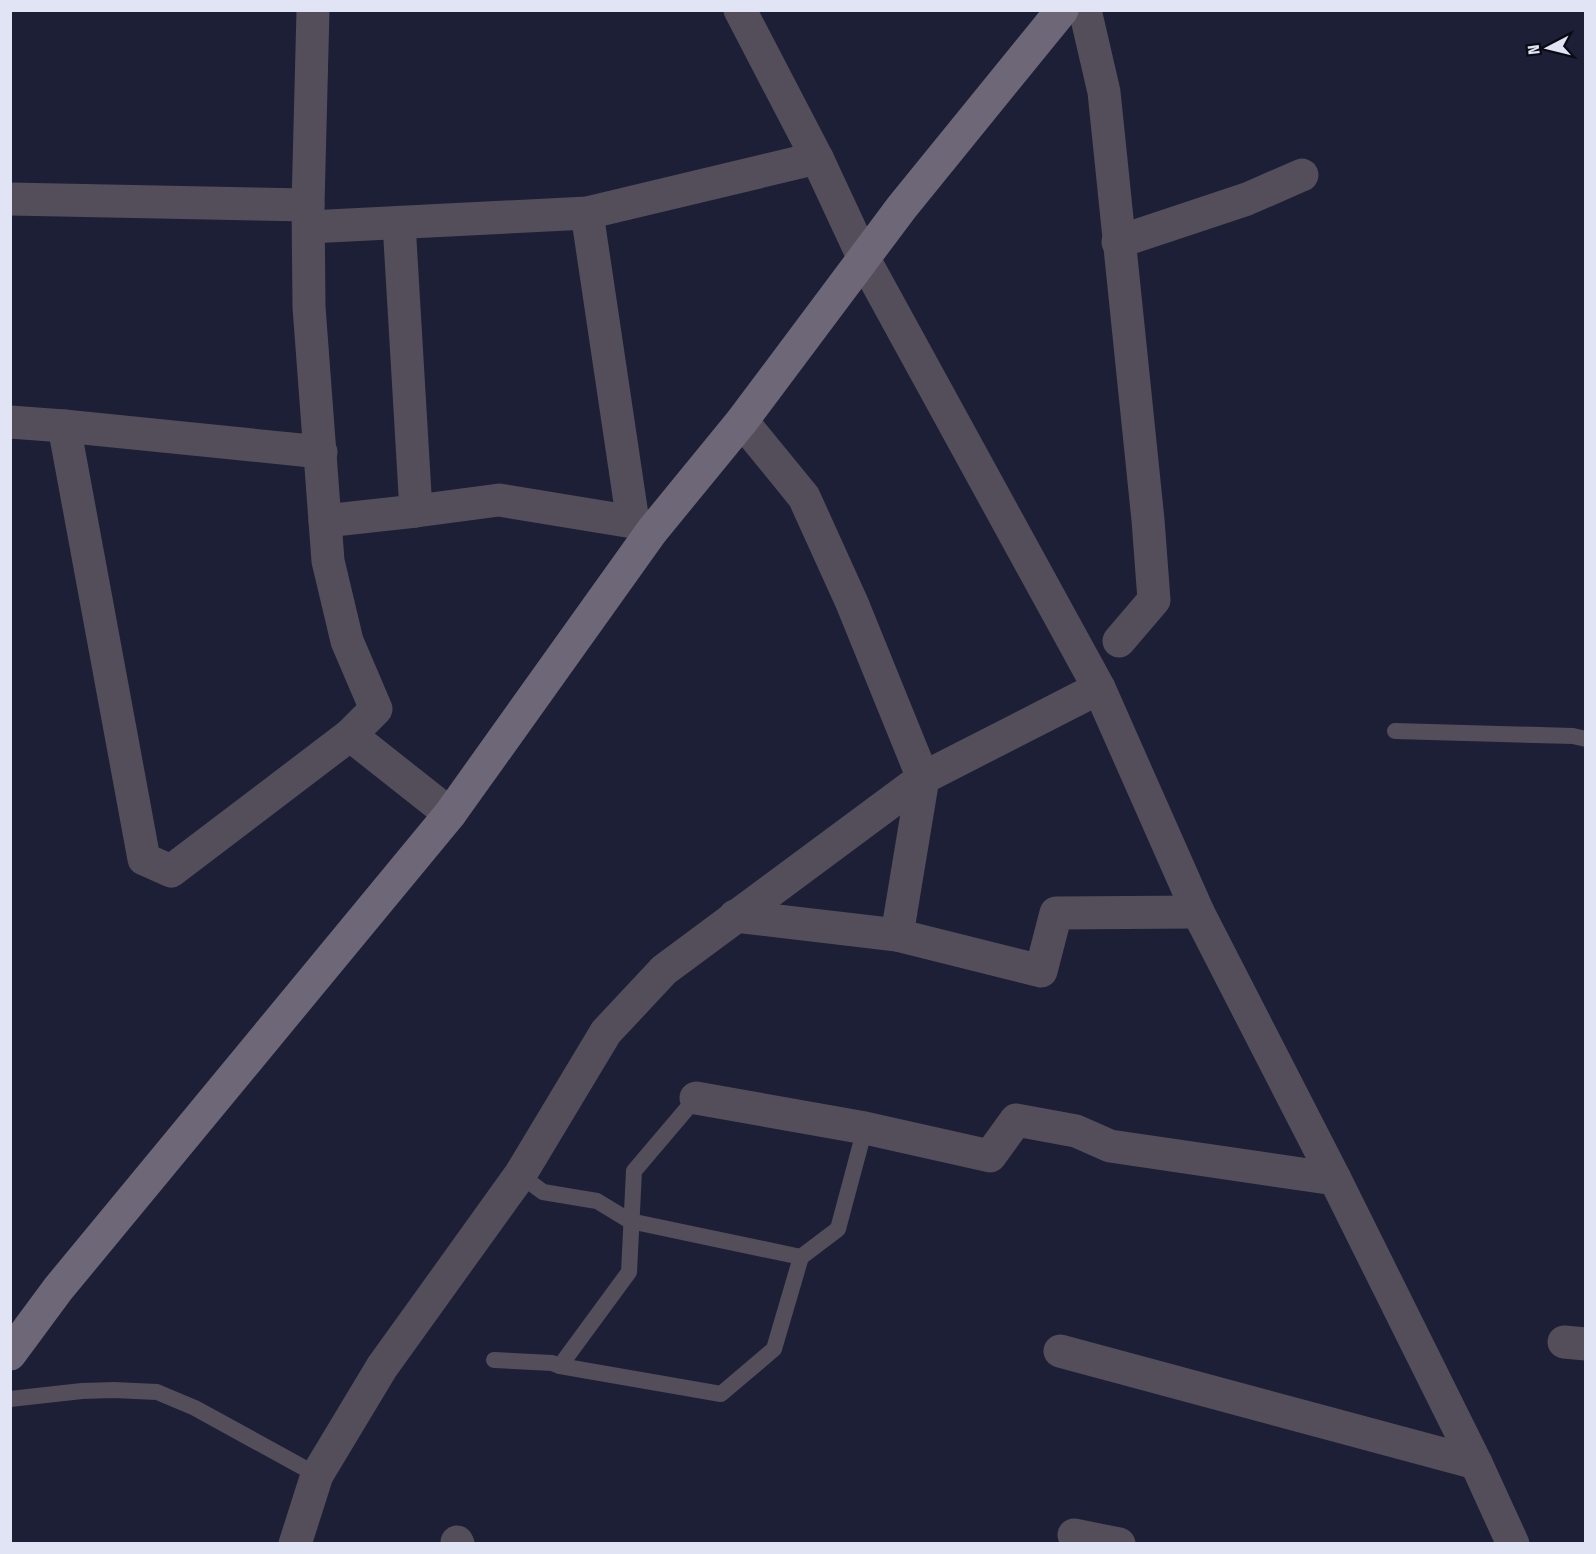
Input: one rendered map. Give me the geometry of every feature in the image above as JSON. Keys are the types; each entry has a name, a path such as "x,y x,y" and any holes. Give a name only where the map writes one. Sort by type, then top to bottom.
{"street":[{"path":"64,426 144,859 171,872 350,735 376,709 347,641 328,561 309,307 314,10"},
{"path":"740,10 817,158 864,259 1099,688 1198,912 1335,1179 1476,1463 1513,1544"},
{"path":"10,1354 58,1289 450,814 643,526 742,421 902,207 1062,10"},
{"path":"1085,10 1104,92 1148,520 1154,600 1119,641"},
{"path":"10,199 399,222 587,213 817,158"},
{"path":"1118,242 1247,199 1302,175"},
{"path":"587,213 643,526"},
{"path":"399,222 416,511"},
{"path":"742,421 804,497 852,603 922,778 897,935"},
{"path":"10,422 321,452"},
{"path":"325,521 499,500 643,526"},
{"path":"295,1544 317,1475 382,1367 520,1175 606,1032 664,970 922,778 1099,688"},
{"path":"350,735 450,814"},
{"path":"735,916 897,935 1041,971 1056,913 1198,912"},
{"path":"696,1098 865,1128 990,1156 1016,1120 1076,1131 1110,1146 1335,1179"},
{"path":"1060,1351 1476,1463"},
{"path":"1074,1535 1119,1544"}],"lane":[{"path":"1395,731 1573,736 1586,739"},
{"path":"560,1366 629,1272 634,1171 696,1098"},
{"path":"494,1360 552,1363 721,1394 774,1349 801,1257 838,1229 865,1128"},
{"path":"520,1175 543,1192 597,1201 630,1221 801,1257"},
{"path":"10,1399 104,1390 157,1392 195,1408 317,1475"}]}
